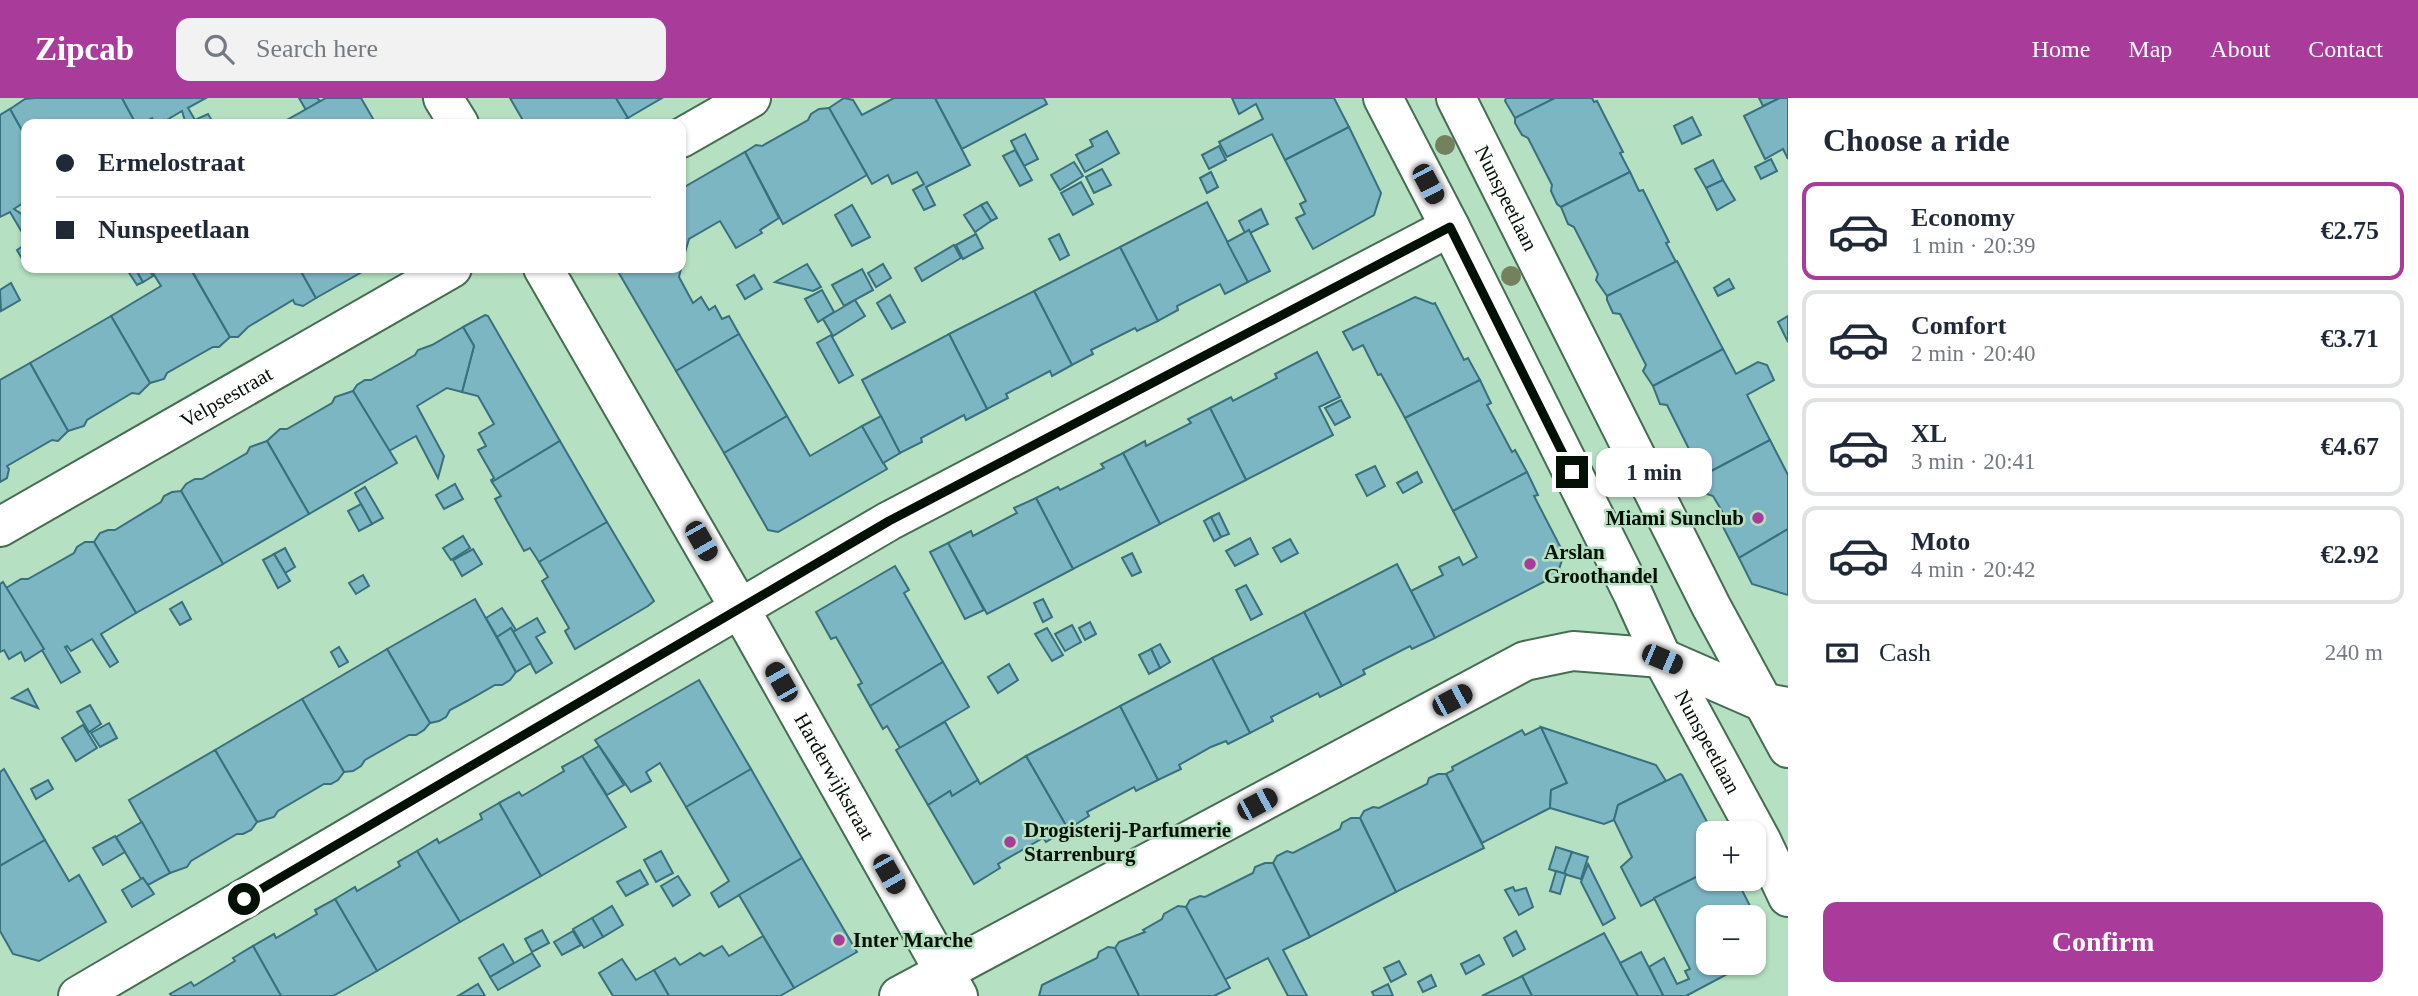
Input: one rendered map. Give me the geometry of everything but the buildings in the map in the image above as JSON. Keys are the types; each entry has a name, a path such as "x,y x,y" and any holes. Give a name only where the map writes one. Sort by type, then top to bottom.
{"street":[{"path":"443,98 456,119"},
{"path":"686,135 751,98"},
{"name":"Nunspeetlaan","path":"1383,98 1621,570 1662,659 1761,840 1788,897"},
{"name":"Nunspeetlaan","path":"1456,98 1711,607 1776,705 1788,748"},
{"path":"78,996 889,521 1450,227"},
{"name":"Velpsestraat","path":"0,527 443,273"},
{"name":"Harderwijkstraat","path":"546,273 951,983"},
{"path":"899,996 951,983 1525,661 1573,651 1662,659 1776,705"}],"place":[{"name":"Miami Sunclub","path":"1758,518"},
{"name":"Arslan Groothandel","path":"1530,564"},
{"name":"Drogisterij-Parfumerie Starrenburg","path":"1010,842"},
{"name":"Inter Marche","path":"839,940"}],"route":[{"path":"244,899 889,521 1450,227 1572,472"}]}
